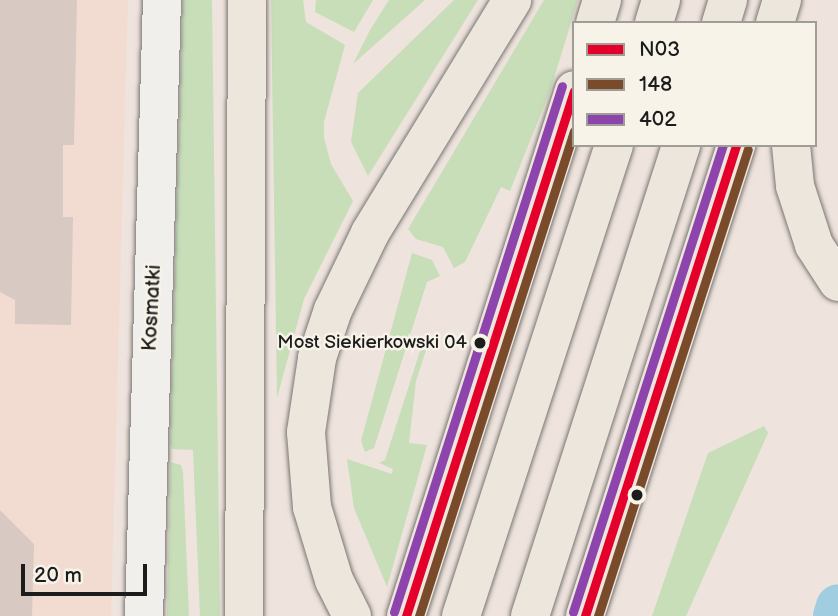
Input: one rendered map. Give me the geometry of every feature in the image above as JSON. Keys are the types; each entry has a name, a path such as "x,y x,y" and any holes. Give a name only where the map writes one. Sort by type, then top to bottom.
{"main road":[{"path":"244,616 247,554 247,0"},
{"path":"352,616 334,580 312,507 306,432 312,383 343,286 370,233 512,0"},
{"path":"596,21 603,0"},
{"path":"654,21 661,0"},
{"path":"722,21 728,0"},
{"path":"776,21 782,0"},
{"path":"800,21 804,0"},
{"path":"406,616 572,96"},
{"path":"461,616 613,147"},
{"path":"530,616 680,147"},
{"path":"585,616 735,147"},
{"path":"791,147 795,186 814,245 838,282"}],"street":[{"name":"Kosmatki","path":"144,616 145,454 162,0"}],"shaded area":[{"path":"0,0 128,0 111,616 0,616"}],"green space":[{"path":"183,0 212,0 220,616 200,616 193,450 172,449 170,444"},
{"path":"271,0 303,0 306,22 345,45 324,122 324,138 331,164 353,201 304,299 277,398"},
{"path":"316,0 373,0 354,32 315,12"},
{"path":"389,0 425,0 353,64 370,30"},
{"path":"454,0 478,0 368,176 351,142 358,93"},
{"path":"544,0 578,0 550,91 510,191 501,187 465,262 454,268 443,247 416,239 408,229"},
{"path":"412,253 432,260 440,276 427,282 374,448 365,452 361,441"},
{"path":"421,348 426,350 416,381 409,443 427,445 387,587 354,508 347,459 392,474 393,469 379,463 385,460"},
{"path":"764,426 768,433 686,616 652,616 708,453"},
{"path":"170,462 181,465 183,472 189,616 167,616"}],"building":[{"path":"0,0 77,0 74,145 63,145 63,217 73,217 71,325 15,324 15,300 0,292"},
{"path":"0,510 34,544 32,616 0,616"}],"waterway":[{"path":"835,616 838,606"}],"transit line":[{"name":"402","path":"394,612 562,86"},
{"name":"N03","path":"406,616 572,97"},
{"name":"148","path":"419,616 572,137"},
{"name":"402","path":"573,612 722,147"},
{"name":"N03","path":"585,616 735,147"},
{"name":"148","path":"598,616 748,149"}],"place":[{"name":"Most Siekierkowski 04","path":"480,343"}]}
